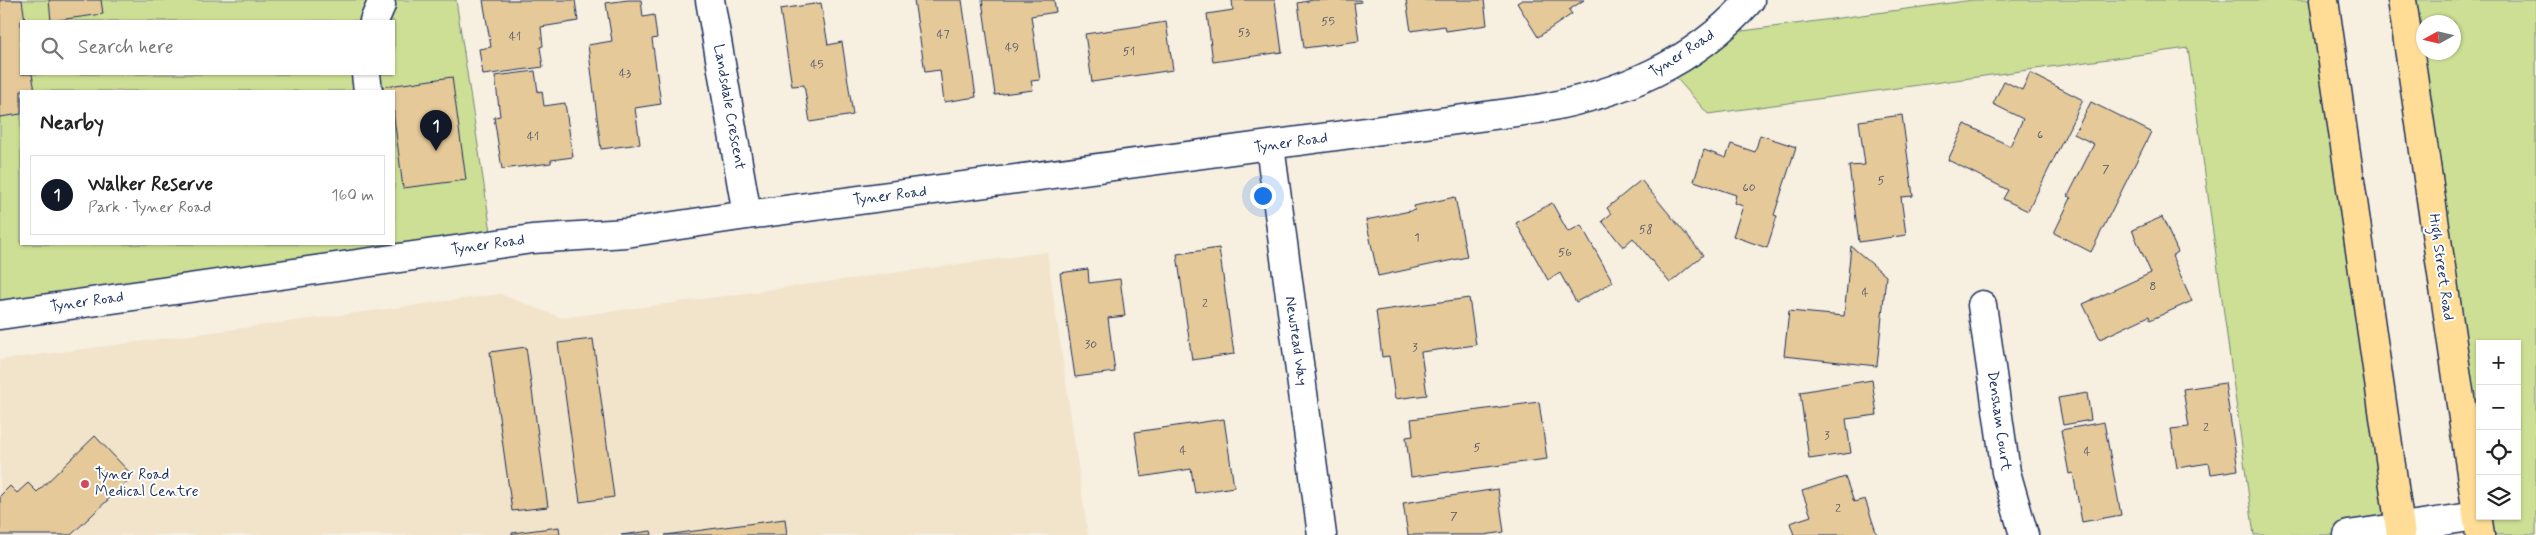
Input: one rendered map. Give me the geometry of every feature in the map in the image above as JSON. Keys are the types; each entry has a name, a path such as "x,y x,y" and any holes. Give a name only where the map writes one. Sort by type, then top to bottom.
{"main road":[{"path":"2324,0 2400,531"},
{"name":"High Street Road","path":"2402,0 2479,526"}],"street":[{"name":"Landsdale Crescent","path":"710,0 747,215"},
{"name":"Tyner Road","path":"0,314 386,252 626,233 747,215 1538,109 1608,94 1639,81 1696,49 1750,0"},
{"path":"366,75 368,90"},
{"name":"Newstead Way","path":"1270,146 1322,535"},
{"name":"Densham Court","path":"1982,305 2006,472 2024,535"},
{"path":"2348,535 2479,526"}],"shaded area":[{"path":"1047,252 1088,535 0,535 0,360 500,294 562,318"}],"green space":[{"path":"0,0 456,0 493,245 0,315"},
{"path":"1973,0 2324,0 2401,535 2254,535 2188,48 1708,114 1666,66 1713,35"},
{"path":"2402,0 2536,0 2536,535 2480,535 2478,520 2521,520 2521,340 2476,340 2476,508"}],"building":[{"path":"0,0 22,0 25,20 20,20 20,75 32,75 35,90 20,90 20,114 0,117"},
{"path":"49,0 101,0 103,14 51,20"},
{"path":"483,0 575,0 578,21 541,27 543,46 540,47 543,67 483,75 479,49 491,47"},
{"path":"641,0 643,17 654,15 657,38 652,39 661,104 635,108 640,144 601,149 588,45 612,41 606,3"},
{"path":"914,0 962,0 976,97 944,102 940,70 925,72"},
{"path":"982,0 1054,0 1056,12 1031,16 1040,80 1031,81 1033,90 995,95"},
{"path":"1232,0 1275,0 1282,52 1213,62 1207,14 1233,10"},
{"path":"1313,0 1360,0 1361,2 1354,3 1359,41 1304,48 1298,3"},
{"path":"1406,0 1484,0 1487,25 1446,31 1445,26 1411,31"},
{"path":"1522,0 1584,0 1569,10 1572,14 1538,37 1517,3"},
{"path":"821,3 828,45 842,42 853,115 810,122 804,85 792,86 780,9"},
{"path":"1166,22 1173,70 1092,82 1085,34"},
{"path":"535,71 538,92 542,91 544,106 565,103 573,157 551,160 551,163 502,169 494,117 500,116 495,76"},
{"path":"2030,73 2083,100 2028,211 2003,199 2008,190 1948,160 1965,124 2010,146 2023,119 1993,104 2004,81 2022,90"},
{"path":"452,77 466,180 403,188 395,125 395,90 382,90 382,87"},
{"path":"2091,102 2151,132 2091,252 2054,233 2071,198 2068,196 2094,144 2074,134"},
{"path":"1902,115 1913,196 1901,197 1906,235 1859,242 1849,166 1865,165 1859,121"},
{"path":"1760,135 1796,147 1774,215 1777,216 1767,248 1733,236 1743,206 1734,203 1736,195 1694,181 1704,150 1726,158 1731,144 1755,152"},
{"path":"1641,180 1703,255 1670,283 1633,238 1623,247 1602,221 1611,214 1607,208"},
{"path":"1455,197 1467,257 1378,276 1366,220 1415,210 1414,206"},
{"path":"1552,203 1568,232 1581,225 1613,282 1576,302 1560,273 1548,280 1516,223"},
{"path":"2162,217 2178,252 2172,256 2192,301 2150,320 2149,316 2100,339 2083,304 2151,273 2132,230"},
{"path":"1851,246 1886,276 1877,366 1784,356 1789,311 1844,316"},
{"path":"1219,248 1234,354 1192,360 1177,254"},
{"path":"1088,269 1089,283 1120,279 1125,316 1108,318 1115,372 1075,377 1060,273"},
{"path":"1469,298 1476,345 1421,352 1427,395 1395,399 1389,356 1382,357 1376,311"},
{"path":"593,339 614,497 580,502 558,343"},
{"path":"526,347 548,507 512,511 490,352"},
{"path":"1872,380 1877,415 1846,419 1851,453 1809,459 1800,392"},
{"path":"2225,383 2238,470 2211,474 2209,463 2177,468 2171,429 2189,427 2183,389"},
{"path":"2087,393 2091,420 2063,425 2058,398"},
{"path":"1539,402 1547,459 1411,477 1406,437 1413,436 1411,419"},
{"path":"1224,419 1234,487 1195,493 1191,469 1141,477 1135,432"},
{"path":"2104,422 2121,515 2082,522 2073,473 2069,474 2061,430"},
{"name":"Tyner Road Medical Centre","path":"95,436 133,476 71,535 0,535 0,496 10,486 17,493 28,483 37,492"},
{"path":"1845,477 1854,502 1865,499 1877,535 1794,535 1790,523 1811,516 1802,491"},
{"path":"1498,489 1504,532 1484,535 1408,535 1403,503"},
{"path":"785,519 787,535 665,535"},
{"path":"559,527 560,535 512,535 512,533"},
{"path":"651,531 652,535 621,535"}],"place":[{"name":"Walker Reserve","path":"436,151"},
{"name":"Tyner Road Medical Centre","path":"85,484"}]}
